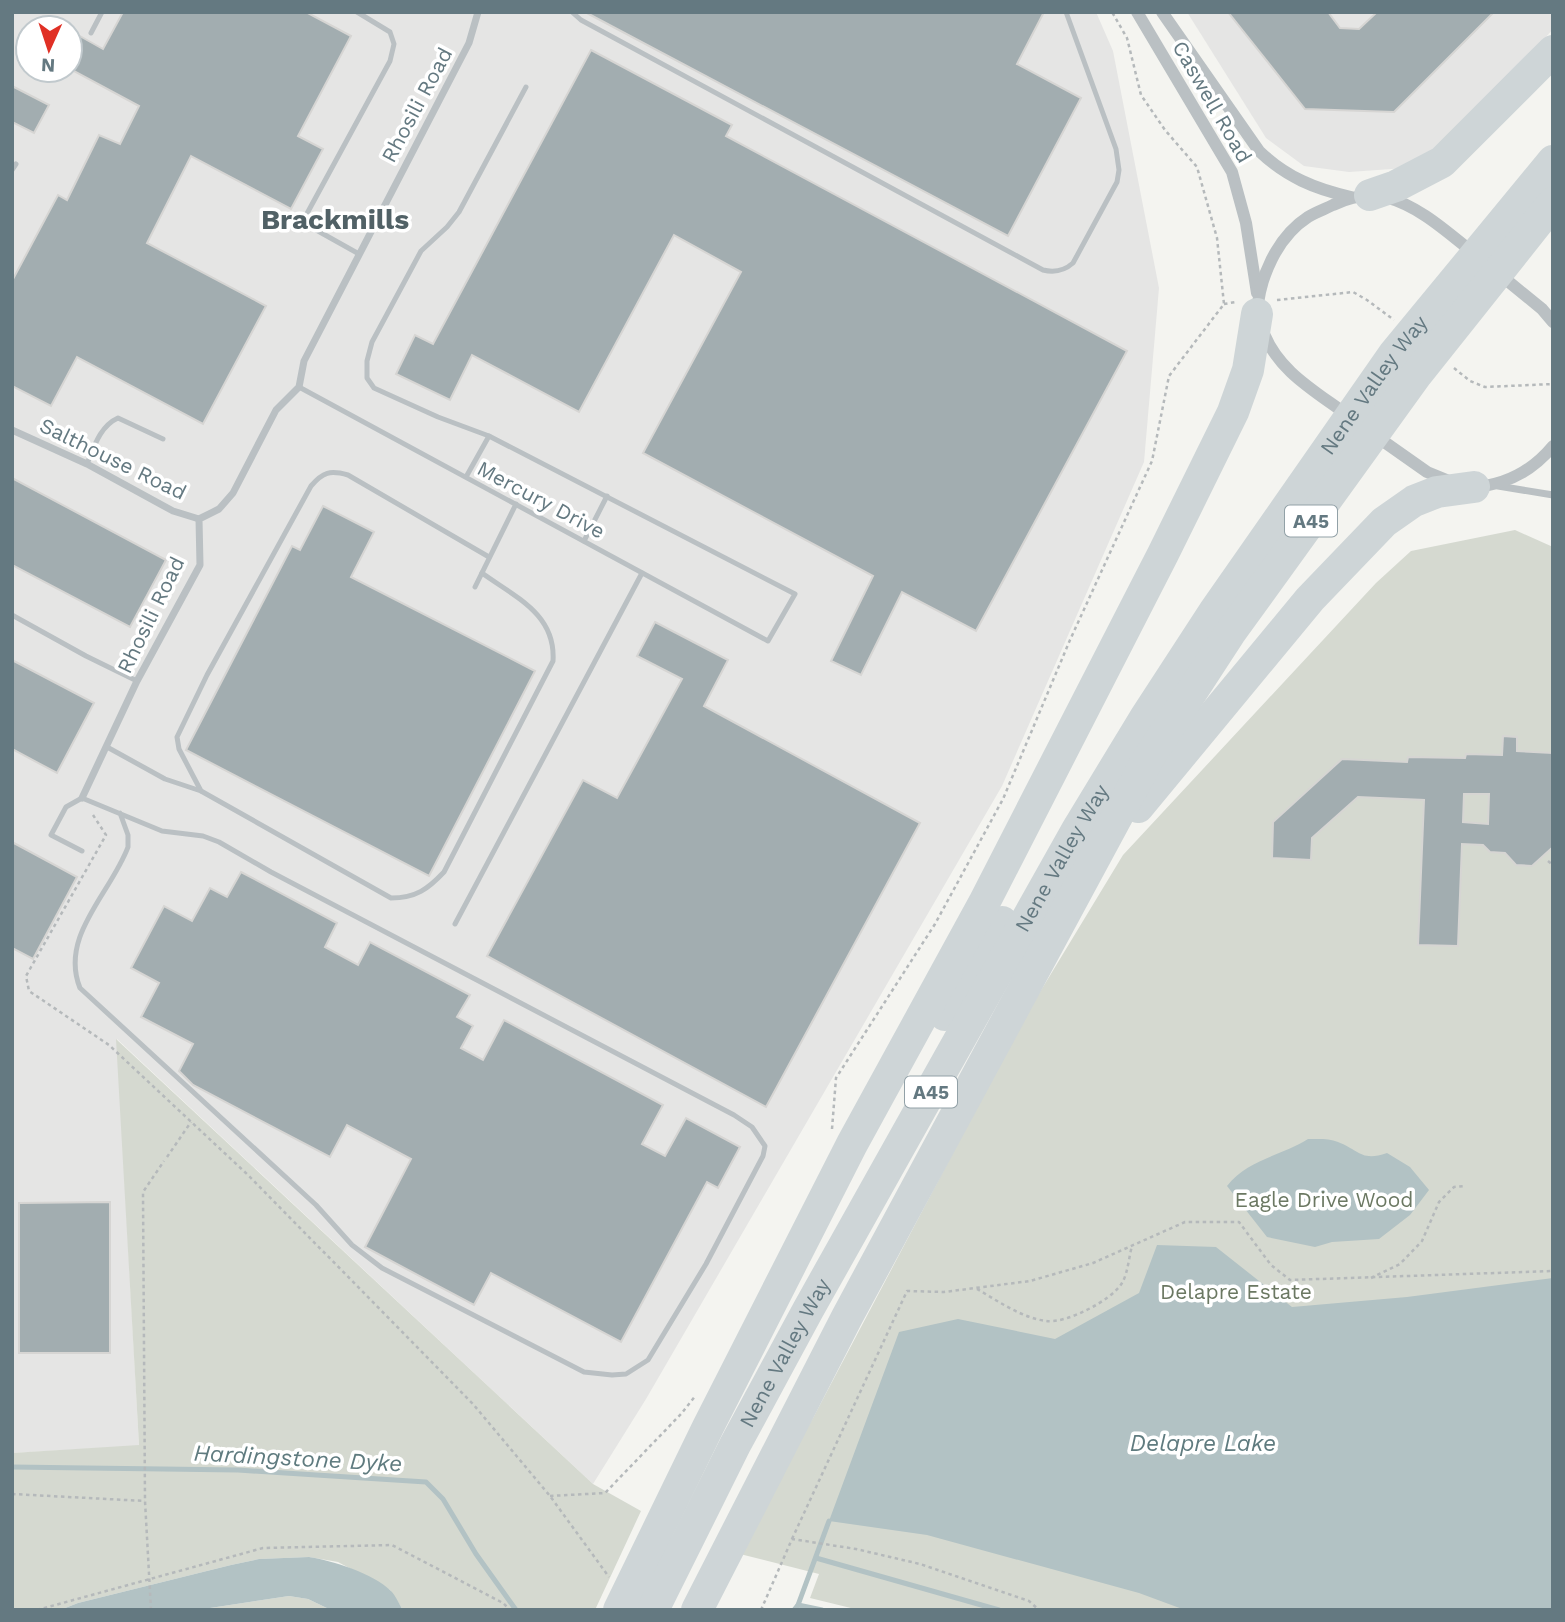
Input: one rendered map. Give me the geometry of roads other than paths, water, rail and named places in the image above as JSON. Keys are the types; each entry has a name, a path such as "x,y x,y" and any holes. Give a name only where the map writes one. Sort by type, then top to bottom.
{"highway":[{"path":"1361,196 1396,186 1442,162 1552,51"},
{"name":"Nene Valley Way","path":"660,1596 735,1445 808,1310 1063,855 1145,718 1214,612 1394,354 1553,161"},
{"name":"Nene Valley Way","path":"699,1605 847,1317 1148,760 1230,632 1417,374 1553,204"},
{"path":"625,1586 852,1144 984,902 1233,412 1248,370 1257,303"},
{"path":"1097,856 1310,599 1384,522 1414,501 1437,492 1484,486"},
{"path":"778,1292 1090,774 1143,693 1214,612"}],"street":[{"name":"Rhosili Road","path":"82,797 137,681 200,565 199,519 219,509 233,493 276,410 299,387 304,361 469,43 478,12"},
{"name":"Caswell Road","path":"1137,12 1233,172 1246,223 1257,303 1272,354 1298,379 1406,459 1449,481 1484,486"},
{"name":"Caswell Road","path":"1162,12 1259,151 1273,165 1304,183 1403,203 1419,211 1531,299 1553,321"},
{"path":"1257,303 1281,242 1309,216 1361,196"},
{"name":"Salthouse Road","path":"12,430 87,464 173,511 199,519"},
{"path":"1484,486 1524,472 1543,458 1553,446"},
{"path":"1484,486 1541,491 1553,495"}],"lane":[{"path":"92,33 102,12"},
{"path":"358,12 390,32 394,44 390,61 304,219 309,226 359,254"},
{"path":"572,12 593,27 1043,270 1052,272 1064,270 1073,263 1117,182 1119,170 1116,149 1066,12"},
{"path":"526,88 459,212 421,251 372,342 367,361 367,378 374,388 438,417 489,436 607,496 584,541"},
{"path":"12,170 16,164"},
{"name":"Mercury Drive","path":"299,387 768,641 795,594 607,496"},
{"path":"87,464 101,433 110,422 118,418 163,439"},
{"path":"466,477 489,436"},
{"path":"201,791 179,749 177,737 207,675 311,486 321,474 333,471 348,475 489,557"},
{"path":"475,587 516,504"},
{"path":"107,747 165,779 201,791 391,898 419,894 444,872 554,662 554,645 542,618 482,573"},
{"path":"455,924 642,573"},
{"path":"12,615 137,681"},
{"path":"82,851 51,835 66,807 82,797 120,813 162,831 203,836 219,842 410,947 734,1115 752,1127 765,1146 763,1156 706,1264 648,1360 626,1374 584,1372 382,1268 352,1245 306,1196 80,988 75,976 76,942 128,847 128,835 120,813"}],"water":[{"path":"1308,1139 1334,1141 1366,1156 1387,1153 1410,1167 1429,1190 1410,1215 1379,1239 1332,1242 1315,1247 1267,1237 1227,1186 1235,1177 1255,1164"},
{"name":"Delapre Lake","path":"1157,1245 1216,1247 1292,1307 1407,1297 1553,1278 1553,1610 1185,1610 1139,1593 927,1535 829,1521 899,1332 958,1319 1055,1339 1139,1293"},
{"path":"309,1557 341,1565 374,1579 391,1591 403,1610 331,1610 308,1599 289,1596 197,1610 60,1610 78,1603 259,1559"}],"waterway":[{"name":"Hardingstone Dyke","path":"12,1467 238,1470 426,1482 443,1499 476,1554 516,1610"},
{"path":"794,1610 829,1521"},
{"path":"816,1558 999,1610"},
{"path":"798,1605 822,1610"}],"district":[{"name":"Brackmills","path":"335,219"}],"park label":[{"name":"Eagle Drive Wood","path":"1324,1200"},
{"name":"Delapre Estate","path":"1236,1292"}]}
